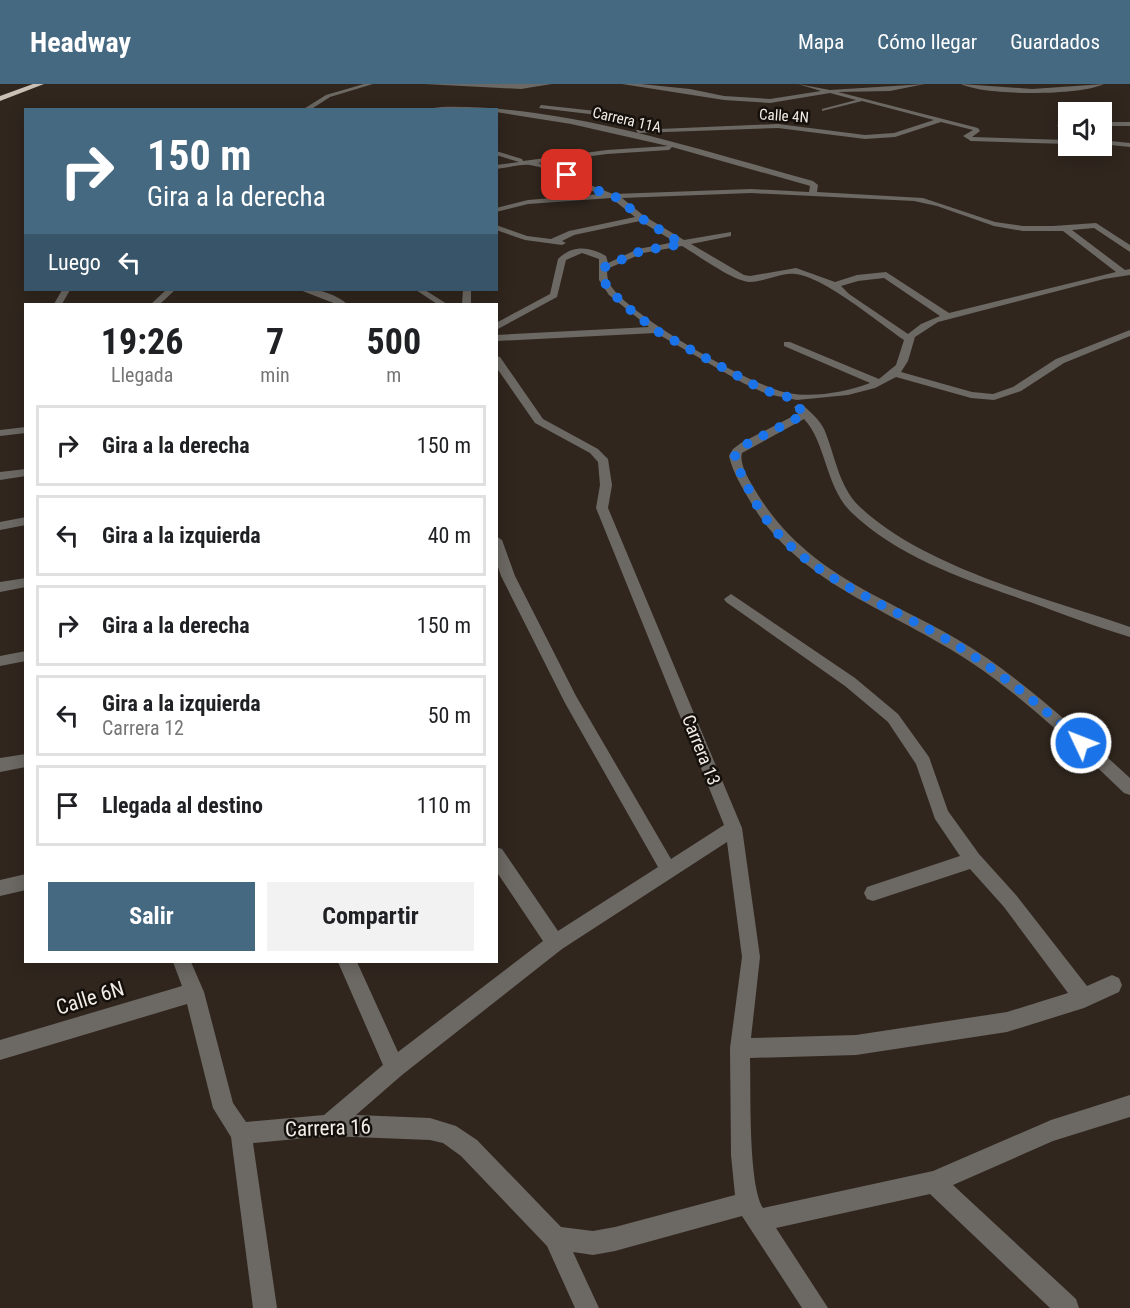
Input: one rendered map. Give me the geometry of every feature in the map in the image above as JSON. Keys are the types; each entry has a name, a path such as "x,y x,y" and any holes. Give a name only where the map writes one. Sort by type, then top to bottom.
{"highway":[{"path":"0,99 40,84"}],"street":[{"path":"308,108 328,96 370,84"},
{"path":"427,84 521,87 549,84"},
{"path":"625,84 697,92 724,98 770,101 854,89 890,89 922,84"},
{"path":"801,84 976,129 977,131 966,137 974,140 1058,142"},
{"path":"881,84 890,89"},
{"path":"964,84 1023,92 1069,90 1101,84"},
{"path":"1019,84 1023,92"},
{"path":"675,89 711,88"},
{"path":"824,110 860,100"},
{"path":"506,109 531,106 623,116"},
{"name":"Carrera 11A","path":"445,108 481,108"},
{"name":"Carrera 11A","path":"498,109 626,132 810,183 814,185 813,193"},
{"name":"Calle 4N","path":"626,132 778,126 865,137 896,135 938,121"},
{"path":"1112,124 1130,124"},
{"path":"1112,143 1130,145"},
{"path":"498,167 607,152 682,147"},
{"path":"498,154 534,162 564,174 594,191 618,198 641,218 741,277 750,279 796,271 835,285 846,296 909,339"},
{"path":"498,210 539,200 751,191 813,193 922,200 983,221 1005,226 1065,229 1096,225 1130,249"},
{"path":"554,241 572,233 641,218"},
{"path":"498,228 525,238 554,241 568,245 574,250 591,251 597,254 603,258 605,267 603,280 606,285 621,302 655,330 763,390 788,397 854,391 879,383 895,374 905,356 909,339 922,326 947,316 1104,276 1127,274"},
{"path":"1065,229 1127,274"},
{"path":"605,267 641,251 728,234"},
{"path":"498,326 554,295 562,259 574,250"},
{"path":"835,285 856,278 886,275 947,316"},
{"path":"156,303 170,291"},
{"path":"308,291 324,295 340,303"},
{"path":"324,295 339,291"},
{"path":"422,291 440,303"},
{"path":"498,338 655,330"},
{"path":"895,374 971,395 994,397 1017,388 1060,361 1130,333"},
{"path":"787,344 879,383"},
{"name":"Carrera 13","path":"498,362 539,421 594,451 604,461 606,485 602,508 734,828 751,957 740,1048 742,1155 753,1212 816,1308"},
{"path":"788,397 822,436 833,474 854,508 897,542 961,573 1130,632"},
{"path":"805,414 745,445 737,451 735,456 758,510 776,532 801,556 864,597 937,634 977,659 1049,713 1130,788"},
{"path":"0,433 24,430"},
{"path":"0,476 24,472"},
{"path":"0,526 24,521"},
{"path":"498,546 508,576 570,699 668,869"},
{"path":"0,586 24,582"},
{"path":"731,599 850,682 893,718 923,762 941,814 973,860 1010,902 1084,998"},
{"path":"0,661 24,656"},
{"path":"0,765 24,760"},
{"path":"328,1125 395,1068 555,943 734,828"},
{"path":"498,858 555,943"},
{"path":"873,892 973,860"},
{"path":"0,888 24,882"},
{"path":"182,963 194,992 224,1108 241,1133 265,1308"},
{"path":"347,963 395,1068"},
{"path":"740,1048 868,1043 1007,1022 1084,998 1112,986"},
{"name":"Calle 6N","path":"0,1050 194,992"},
{"path":"555,1238 593,1243 753,1212 934,1182 1052,1131 1130,1106"},
{"name":"Carrera 16","path":"241,1133 328,1125 430,1129 448,1134 469,1148 555,1238 587,1308"},
{"path":"934,1182 1067,1308"}],"route":[{"path":"567,175 578,184 618,198 641,218 682,244 641,251 605,267 603,280 621,302 655,330 763,390 788,397 805,414 745,445 737,451 735,456 758,510 776,532 801,556 864,597 937,634 977,659 1049,713 1081,743"}]}
